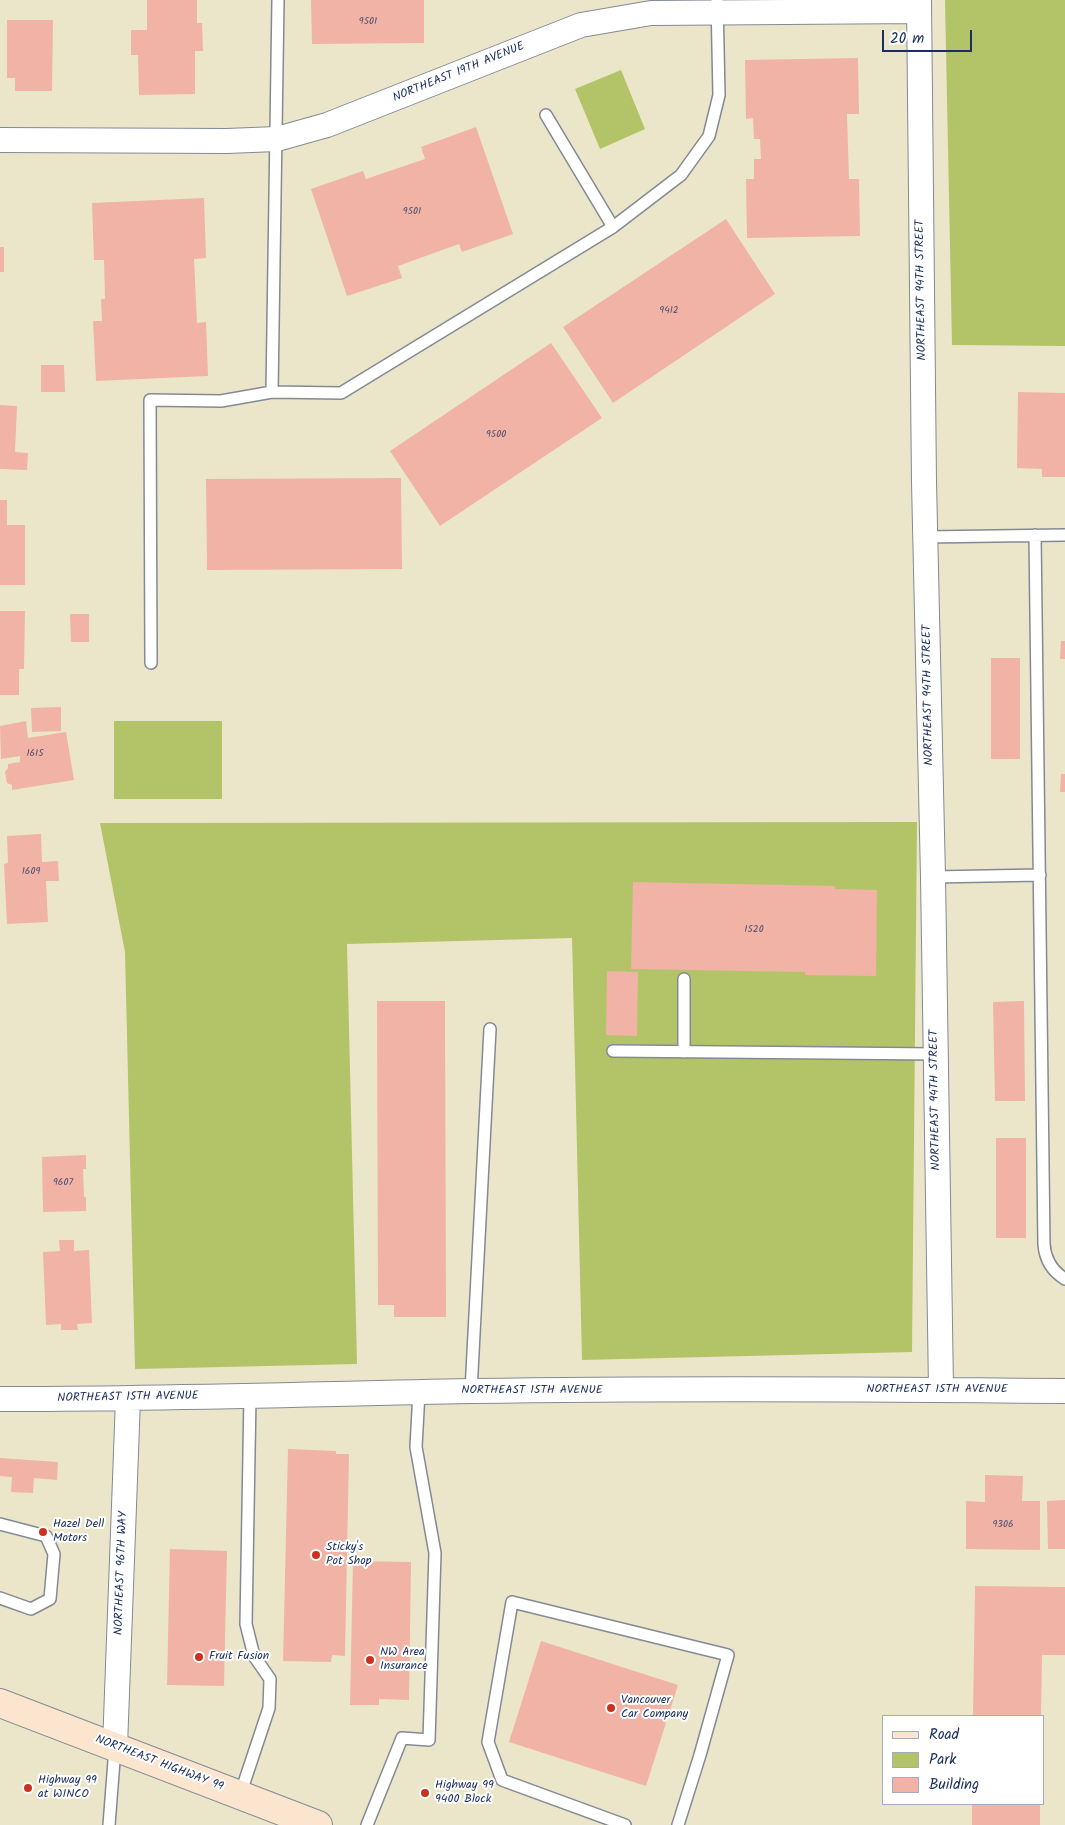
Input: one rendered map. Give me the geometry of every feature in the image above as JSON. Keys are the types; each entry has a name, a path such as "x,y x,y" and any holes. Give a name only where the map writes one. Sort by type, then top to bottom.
{"main road":[{"name":"NORTHEAST HIGHWAY 99","path":"0,1703 318,1825"}],"street":[{"name":"NORTHEAST 19TH AVENUE","path":"0,140 227,141 277,139 327,126 581,25 651,13 717,6 919,6"},
{"name":"NORTHEAST 94TH STREET","path":"919,6 941,1389"},
{"name":"NORTHEAST 15TH AVENUE","path":"0,1399 128,1399 471,1391 941,1389 1065,1391"},
{"name":"NORTHEAST 96TH WAY","path":"115,1746 128,1399"}],"lane":[{"path":"272,392 278,0"},
{"path":"152,663 150,400 221,401 272,392 341,393 613,227 681,176 709,136 719,95 717,6"},
{"path":"546,115 613,227"},
{"path":"1036,535 1044,1251 1050,1264 1065,1279"},
{"path":"926,537 1065,535"},
{"path":"933,877 1040,875"},
{"path":"684,979 684,1052"},
{"path":"471,1391 490,1029"},
{"path":"613,1051 936,1054"},
{"path":"366,1825 402,1738 429,1740 435,1553 416,1447 419,1392"},
{"path":"240,1795 270,1708 270,1679 254,1656 246,1624 250,1396"},
{"path":"0,1524 46,1536 54,1554 50,1599 31,1609 0,1598"},
{"path":"625,1825 502,1780 488,1742 512,1602 728,1655 678,1825"},
{"path":"109,1825 115,1746"}],"green space":[{"path":"945,0 1065,0 1065,346 952,345"},
{"path":"621,70 645,129 600,149 575,89"},
{"path":"114,721 222,721 222,799 114,799"},
{"path":"917,822 912,1352 582,1360 572,938 347,944 357,1364 135,1369 125,952 100,823"}],"building":[{"path":"147,0 197,0 197,23 202,23 203,51 195,51 195,94 139,95 138,55 131,55 131,30 147,30"},
{"path":"311,0 424,0 424,43 312,44"},
{"path":"7,20 53,20 52,91 15,91 15,78 7,78"},
{"path":"858,58 859,114 847,114 849,179 859,179 860,236 747,238 746,179 754,179 754,159 761,159 760,139 754,139 753,118 746,119 745,60"},
{"path":"476,127 513,234 462,252 459,244 398,266 402,278 347,296 311,189 363,171 366,179 425,159 421,147"},
{"path":"204,198 206,258 194,259 197,323 206,322 208,376 96,381 93,321 102,321 101,299 105,299 104,260 94,260 92,203"},
{"path":"726,219 775,294 613,403 563,327"},
{"path":"0,247 4,247 4,272 0,272"},
{"path":"551,343 602,418 440,526 390,451"},
{"path":"41,365 64,365 65,392 41,392"},
{"path":"1018,392 1065,393 1065,477 1042,477 1042,469 1017,468"},
{"path":"0,405 17,406 15,452 28,453 27,470 0,469"},
{"path":"401,478 402,569 207,570 206,479"},
{"path":"0,500 7,500 7,525 25,525 25,585 0,585"},
{"path":"0,611 25,611 24,669 19,669 19,695 0,695"},
{"path":"70,614 89,614 89,642 71,642"},
{"path":"1061,641 1065,641 1065,659 1060,659"},
{"path":"991,658 1020,658 1020,759 991,759"},
{"path":"61,707 61,731 32,732 31,708"},
{"path":"26,721 28,738 66,732 74,780 12,790 12,785 7,783 5,772 8,764 20,762 20,756 1,759 0,726"},
{"path":"1061,774 1065,774 1065,792 1060,792"},
{"path":"41,834 42,862 58,861 59,881 46,881 48,922 7,924 4,864 8,863 7,836"},
{"path":"633,882 835,886 835,889 877,890 876,976 805,975 805,972 631,969"},
{"path":"607,971 638,972 637,1036 606,1035"},
{"path":"377,1001 445,1001 446,1317 394,1317 394,1305 378,1305"},
{"path":"1024,1001 1025,1101 995,1101 993,1002"},
{"path":"996,1138 1026,1138 1026,1238 996,1238"},
{"path":"86,1155 86,1169 83,1169 86,1211 43,1212 42,1157"},
{"path":"59,1240 74,1240 74,1251 89,1250 92,1323 77,1324 78,1330 61,1330 61,1324 46,1325 43,1252 60,1251"},
{"name":"Sticky's Pot Shop","path":"288,1449 336,1451 336,1454 349,1454 345,1656 332,1655 331,1662 283,1661"},
{"path":"0,1458 58,1462 57,1480 34,1478 33,1493 11,1492 12,1477 0,1476"},
{"path":"985,1475 1023,1476 1022,1501 1040,1501 1040,1550 966,1549 966,1501 985,1502"},
{"path":"1065,1500 1065,1549 1048,1549 1047,1501"},
{"path":"170,1549 227,1551 224,1686 167,1685"},
{"path":"353,1561 411,1562 409,1700 379,1699 379,1705 350,1705"},
{"path":"975,1586 1065,1587 1065,1655 1042,1655 1041,1715 973,1715"},
{"path":"541,1641 678,1685 646,1786 509,1742"},
{"path":"972,1805 1040,1805 1040,1825 972,1825"}],"place":[{"name":"Hazel Dell Motors","path":"43,1532"},
{"name":"Sticky's Pot Shop","path":"316,1555"},
{"name":"Fruit Fusion","path":"199,1657"},
{"name":"NW Area Insurance","path":"370,1660"},
{"name":"Vancouver Car Company","path":"611,1708"},
{"name":"Highway 99 at WINCO","path":"28,1788"},
{"name":"Highway 99 9400 Block","path":"425,1793"}]}
